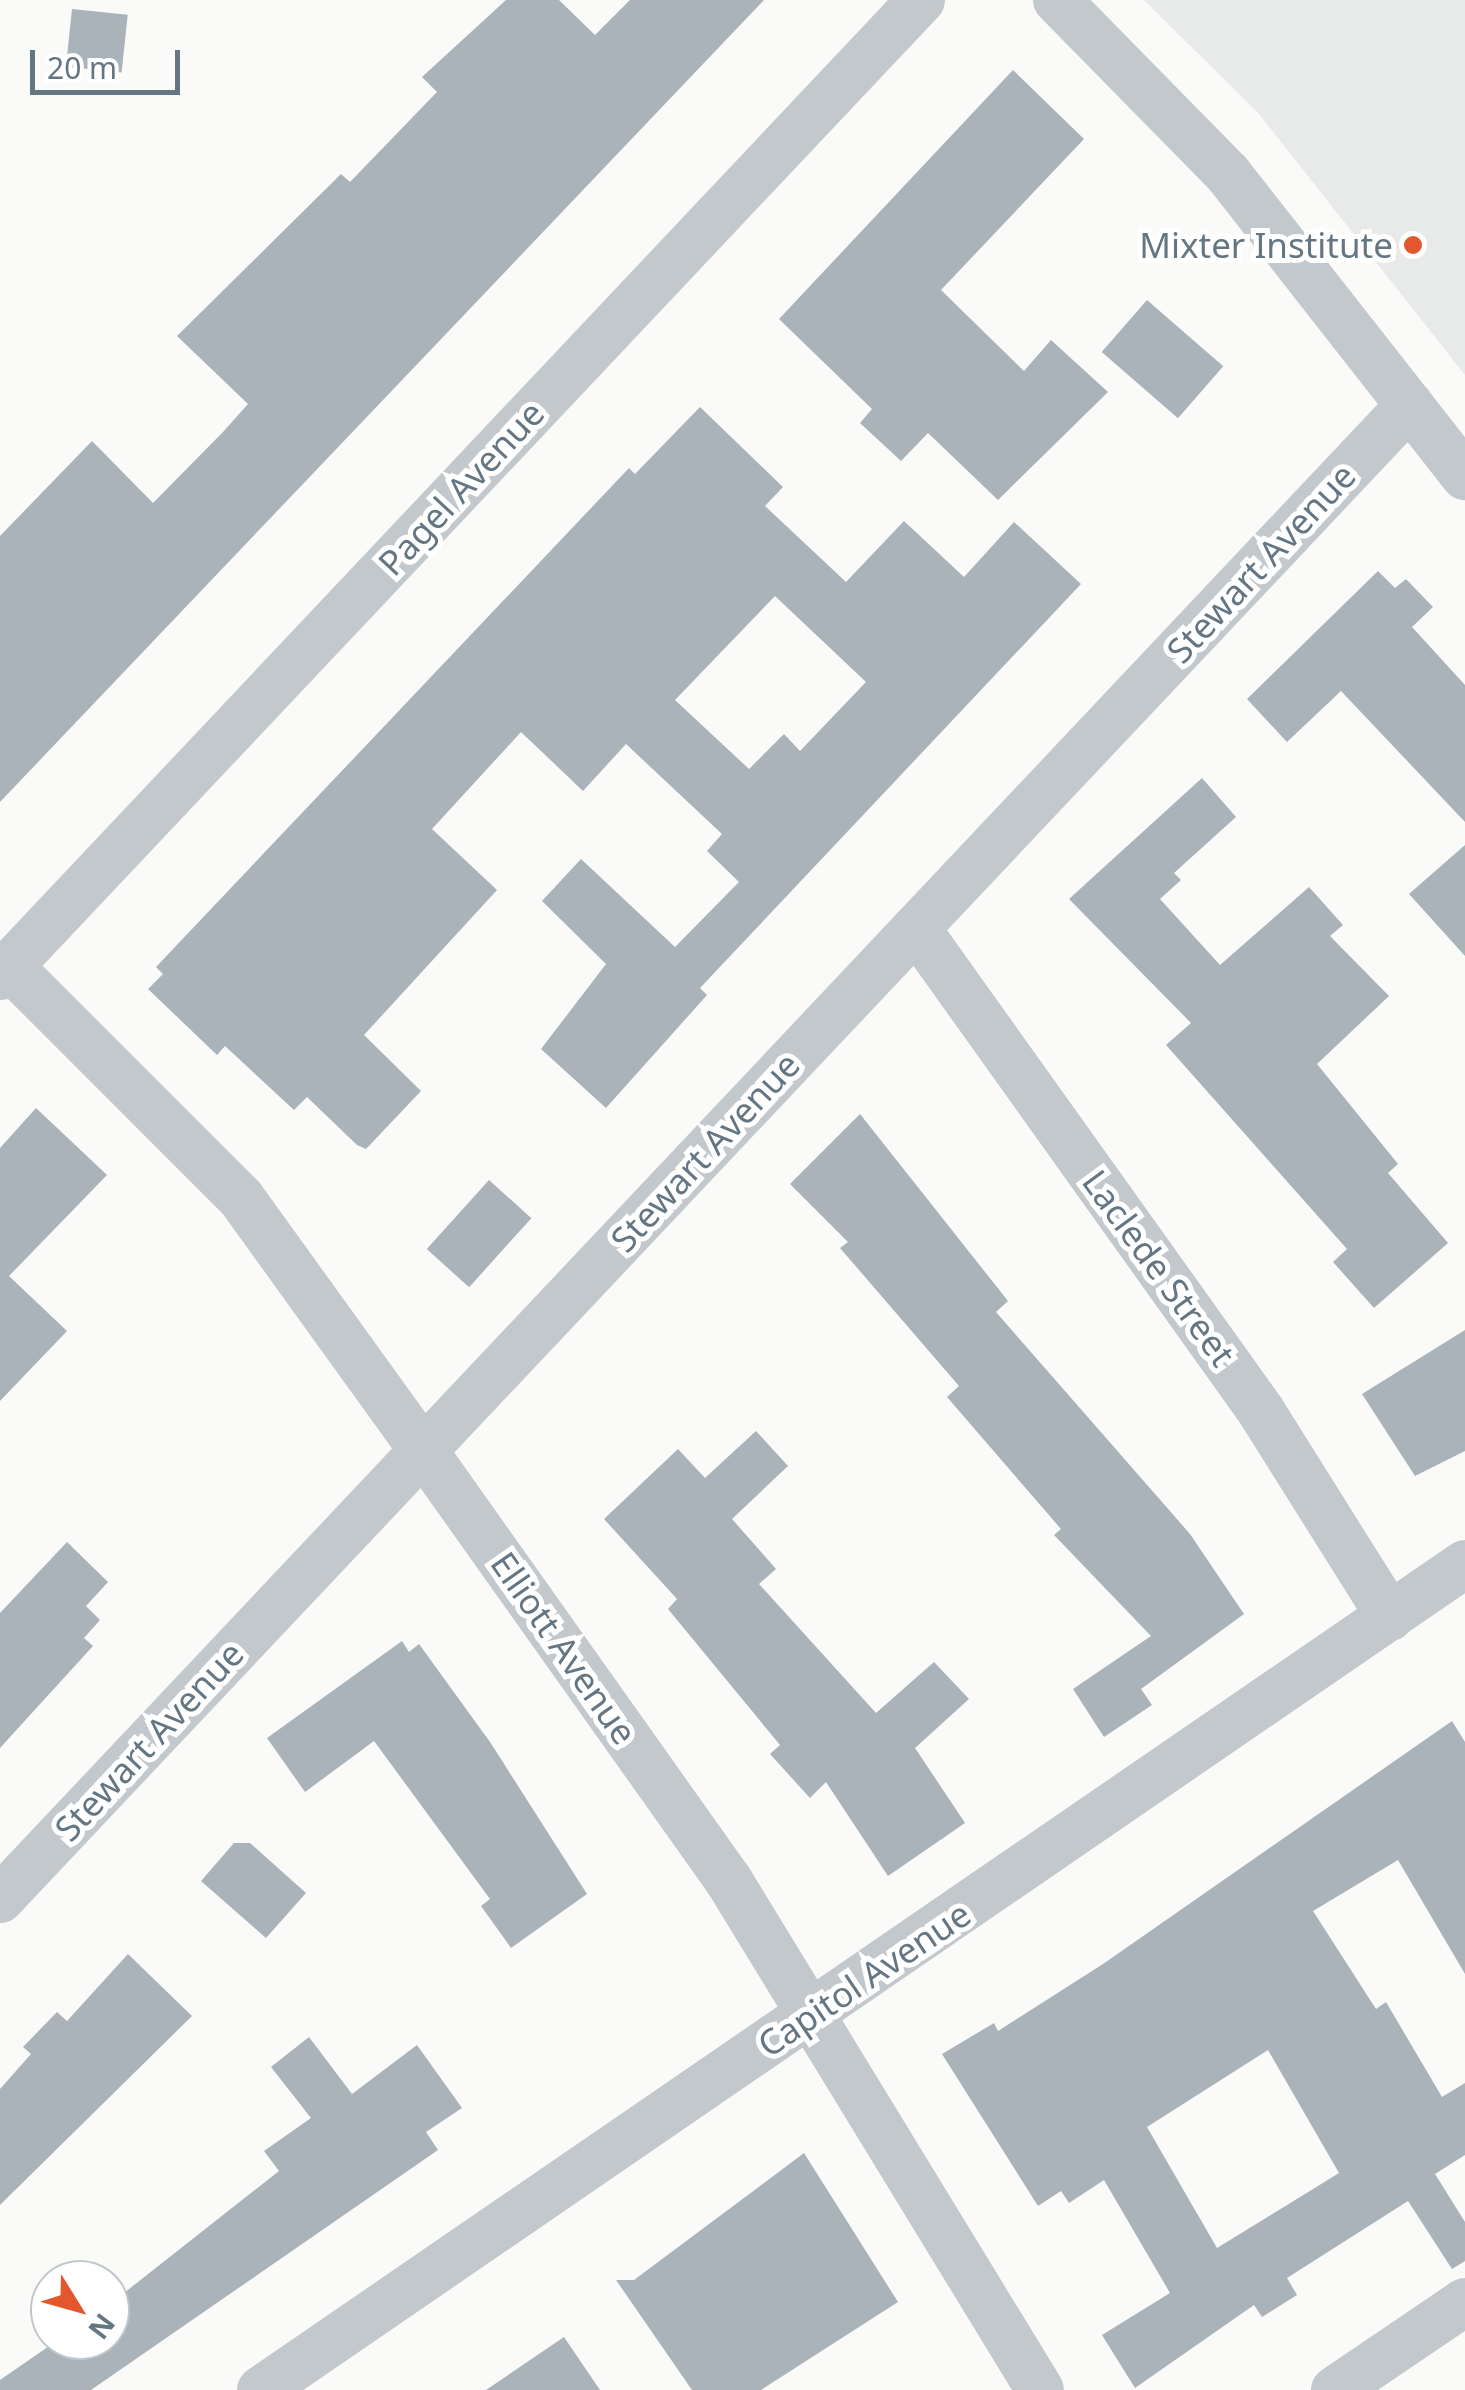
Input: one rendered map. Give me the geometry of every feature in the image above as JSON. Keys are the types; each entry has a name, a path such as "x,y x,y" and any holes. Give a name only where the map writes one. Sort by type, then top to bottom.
{"street":[{"name":"Pagel Avenue","path":"5,971 921,0"},
{"path":"1057,0 1228,174 1465,476"},
{"name":"Stewart Avenue","path":"0,1898 1410,405"},
{"name":"Laclede Street","path":"916,928 1261,1411 1390,1618"},
{"name":"Elliott Avenue","path":"5,971 241,1198 729,1882 1040,2390"},
{"name":"Capitol Avenue","path":"261,2390 1465,1564"},
{"path":"1335,2390 1465,2302"}],"shaded area":[{"name":"Mixter Institute","path":"1144,0 1465,0 1465,375 1259,114"}],"building":[{"path":"506,0 559,0 595,35 630,0 764,0 0,802 0,536 92,441 153,503 223,432 248,404 177,336 341,174 350,182 437,92 422,77"},
{"path":"72,9 128,15 122,73 66,67"},
{"path":"1013,70 1084,139 941,290 1024,371 1051,340 1108,392 998,500 928,433 901,461 860,423 872,409 779,319"},
{"path":"1147,300 1223,366 1178,418 1102,352"},
{"path":"700,407 783,487 765,506 846,582 904,521 964,577 1014,522 1081,584 700,988 707,995 606,1108 541,1049 606,964 542,901 581,859 675,947 739,882 707,851 722,834 626,744 583,791 521,732 432,829 497,890 364,1035 421,1091 366,1149 307,1097 294,1110 225,1046 217,1055 148,989 163,974 156,967 629,468 635,474","holes":["775,596 866,682 800,751 784,734 749,769 675,700"]},
{"path":"1378,571 1395,588 1406,579 1433,607 1412,627 1465,685 1465,822 1341,691 1287,742 1247,699"},
{"path":"1202,778 1236,817 1174,873 1181,880 1160,899 1220,965 1309,887 1343,925 1330,936 1389,996 1317,1064 1398,1164 1388,1173 1448,1243 1374,1308 1333,1262 1347,1249 1166,1045 1191,1023 1069,899"},
{"path":"1465,845 1465,956 1409,894"},
{"path":"36,1108 107,1175 9,1276 67,1331 0,1401 0,1148"},
{"path":"860,1114 1008,1301 996,1312 1190,1534 1244,1614 1141,1689 1152,1705 1104,1737 1073,1689 1151,1636 1054,1535 1061,1529 947,1397 959,1386 840,1248 848,1242 790,1184"},
{"path":"489,1180 531,1218 469,1287 427,1249"},
{"path":"1465,1330 1465,1451 1415,1476 1362,1394"},
{"path":"756,1431 788,1466 732,1519 776,1569 759,1584 876,1713 934,1662 969,1699 915,1748 965,1823 888,1876 826,1782 810,1798 770,1754 780,1745 668,1609 677,1599 604,1519 678,1449 705,1478"},
{"path":"67,1542 108,1582 86,1606 100,1620 84,1638 93,1646 0,1748 0,1613"},
{"path":"402,1641 409,1652 419,1644 490,1742 587,1894 511,1948 481,1906 490,1899 374,1741 305,1792 267,1738"},
{"path":"1452,1721 1465,1742 1465,1974 1398,1860 1313,1911 1376,2009 1386,2002 1442,2097 1465,2083 1465,2155 1435,2174 1465,2222 1465,2261 1452,2269 1408,2201 1287,2278 1297,2295 1262,2317 1254,2305 1135,2388 1102,2335 1170,2293 1104,2180 1069,2203 1061,2191 1038,2206 942,2054 994,2023 998,2031 1103,1964","holes":["1268,2050 1339,2173 1217,2248 1147,2127"]},
{"path":"234,1843 250,1843 306,1893 266,1938 201,1881"},
{"path":"128,1954 192,2016 0,2205 0,2089 31,2054 23,2047 57,2012 67,2021"},
{"path":"309,2037 352,2094 417,2045 462,2108 426,2132 438,2150 91,2390 0,2390 0,2380 30,2359 130,2360 130,2288 279,2171 264,2151 311,2118 271,2067"},
{"path":"804,2153 898,2302 761,2390 692,2390 616,2280 634,2280"},
{"path":"564,2337 600,2390 486,2390"}],"place":[{"name":"Mixter Institute","path":"1413,245"}]}
